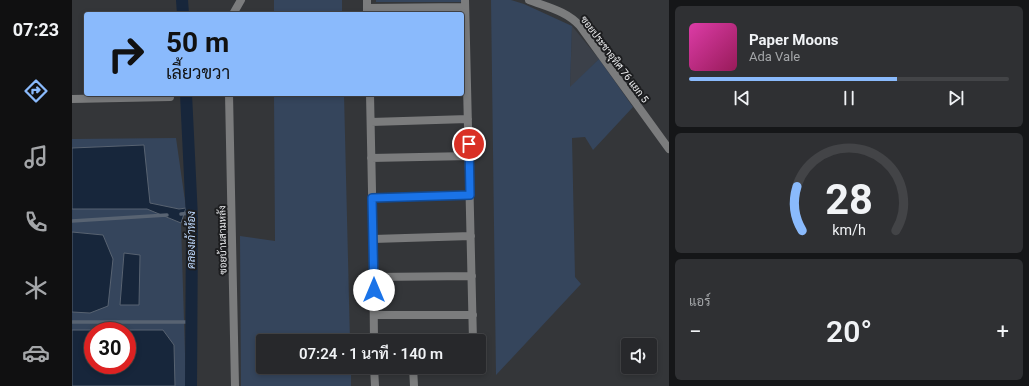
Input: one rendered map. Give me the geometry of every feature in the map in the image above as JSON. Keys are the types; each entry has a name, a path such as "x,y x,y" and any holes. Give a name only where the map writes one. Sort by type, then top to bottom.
{"street":[{"path":"234,12 241,0"},
{"name":"ซอยประชาอุทิศ 76 แยก 5","path":"529,0 574,19 669,149"},
{"path":"367,7 465,3 464,83 468,119 473,334"},
{"name":"ซอยบ้านสามหลัง","path":"229,96 235,386"},
{"path":"370,96 374,239 374,334"},
{"path":"72,99 170,97"},
{"path":"371,122 468,119"},
{"path":"372,158 469,156"},
{"path":"372,198 470,195"},
{"path":"374,239 471,236"},
{"path":"374,277 472,276"},
{"path":"374,315 474,315"},
{"path":"374,374 375,386"},
{"path":"413,374 414,386"}],"shaded area":[{"path":"274,0 342,0 342,12 274,12"},
{"path":"376,0 462,0 462,2 376,2"},
{"path":"491,0 511,0 524,4 572,26 570,87 599,59 633,107 593,150 585,137 572,138 575,277 581,284 496,375"},
{"path":"572,26 599,59 570,88"},
{"path":"274,96 344,96 350,334 256,334 256,374 351,374 351,386 241,386 240,236 275,241"},
{"path":"176,138 186,208 179,209 150,203 143,145 72,148 72,139"},
{"path":"144,145 150,203 179,209 186,208 181,223 147,209 72,209 72,148"},
{"path":"72,209 147,209 181,223 186,386 175,386 174,345 163,330 136,330 136,322 84,322 84,330 72,330 72,312 90,313 103,235 72,232","holes":["124,253 140,255 139,304 120,305"]},
{"path":"72,232 103,235 113,259 108,306 90,313 72,312"},
{"path":"124,253 140,255 139,305 120,305"},
{"path":"72,330 84,330 84,374 136,374 136,330 163,330 174,345 175,386 72,386"}],"waterway":[{"name":"คลองเก้าห้อง","path":"182,0 183,12"},
{"name":"คลองเก้าห้อง","path":"186,96 192,218 191,386"},
{"path":"181,214 191,213"},
{"path":"72,221 167,215"},
{"path":"72,322 191,322"}],"route":[{"path":"374,290 372,198 470,195 469,144"}]}
